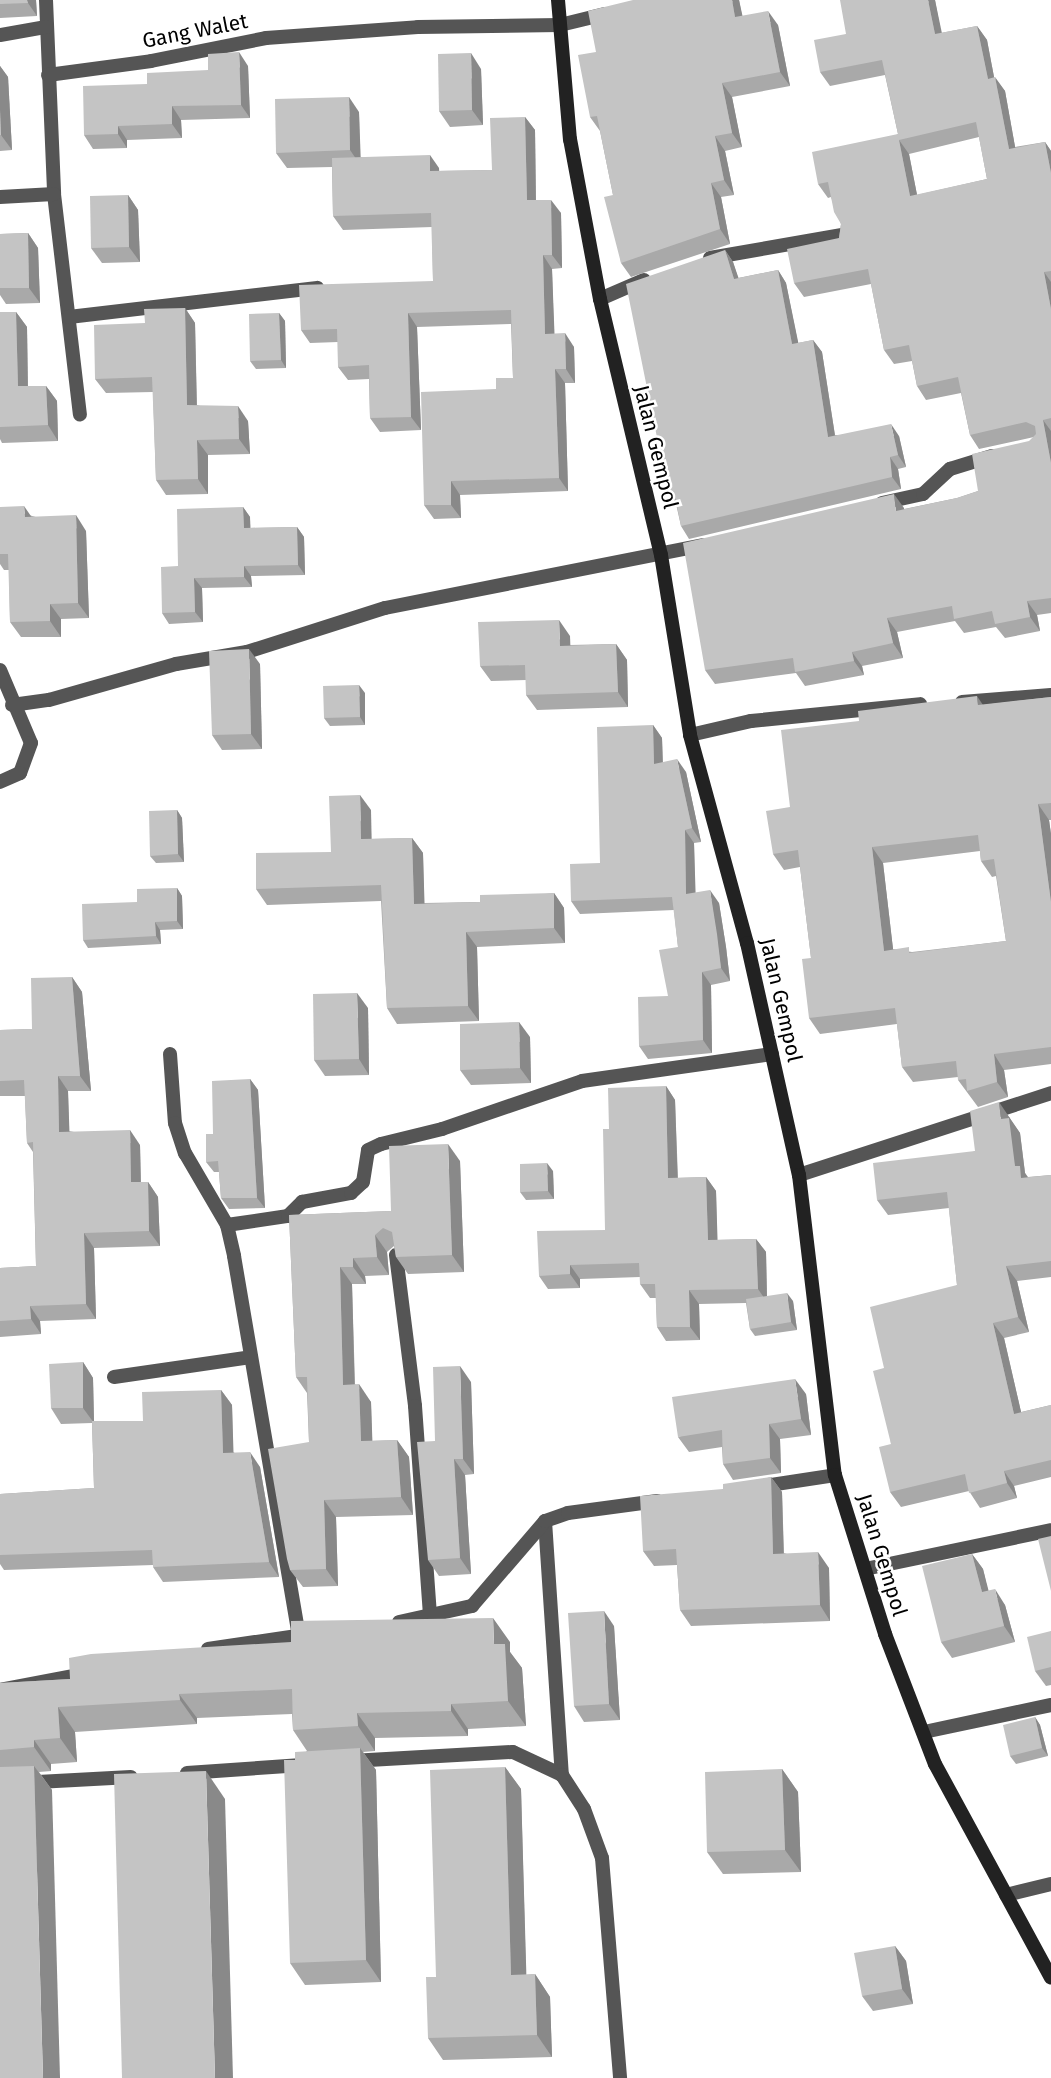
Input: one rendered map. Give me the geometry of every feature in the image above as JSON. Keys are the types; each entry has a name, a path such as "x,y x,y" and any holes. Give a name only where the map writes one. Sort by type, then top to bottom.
{"main road":[{"name":"Jalan Gempol","path":"558,0 570,139 600,299 661,555 691,735 772,1054 799,1175 835,1475 885,1634 924,1732 957,1808 1051,1978"}],"street":[{"path":"46,0 54,194 80,414"},
{"name":"Gang Walet","path":"48,75 151,61 266,38 418,27 560,25 623,9"},
{"path":"0,35 46,27"},
{"path":"0,197 54,194"},
{"path":"695,263 842,235"},
{"path":"600,299 658,274"},
{"path":"69,317 335,285"},
{"path":"870,506 923,494 965,462 1013,451"},
{"path":"12,705 49,700 176,664 247,652 385,608 713,543"},
{"path":"0,670 12,705 31,743 20,773 0,782"},
{"path":"691,735 751,721 1051,695"},
{"path":"170,1054 176,1123 185,1153 227,1225 299,1635"},
{"path":"227,1225 288,1216 302,1202 351,1194 363,1182 368,1150 381,1144 442,1129 582,1081 772,1054"},
{"path":"799,1175 1051,1093"},
{"path":"396,1255 415,1406 430,1617"},
{"path":"114,1377 251,1357"},
{"path":"741,1489 835,1475"},
{"path":"378,1624 430,1617 472,1606 545,1521 568,1513 675,1498"},
{"path":"545,1521 562,1774 584,1809 602,1858 620,2078"},
{"path":"865,1569 1051,1530"},
{"path":"189,1653 325,1631"},
{"path":"0,1688 111,1668"},
{"path":"924,1732 1051,1705"},
{"path":"177,1773 513,1752 562,1774"},
{"path":"0,1784 149,1775"},
{"path":"1006,1895 1051,1884"}],"building":[{"path":"0,0 27,0 28,3 0,4"},
{"path":"633,0 732,0 735,17 768,11 780,72 722,83 732,133 715,136 724,180 711,183 720,229 621,263 604,197 613,195 597,116 590,117 578,55 596,52 588,11"},
{"path":"840,0 928,0 935,34 977,26 988,79 995,77 1009,149 1045,142 1051,173 1051,271 1044,272 1051,309 1051,418 1043,420 1051,463 1051,598 1027,601 1030,617 995,624 992,611 954,619 952,606 887,618 893,643 852,652 854,661 795,672 793,658 705,670 683,543 894,494 896,511 957,498 978,491 972,454 1029,441 1036,434 1035,426 1026,422 970,435 958,377 917,386 909,345 884,350 868,269 794,283 787,249 839,238 841,224 834,212 828,182 818,184 812,152 898,134 882,60 820,72 814,40 846,34","holes":["976,122 987,179 910,196 899,140"]},
{"path":"239,52 241,105 172,106 172,124 118,126 118,134 84,135 83,86 147,84 147,73 208,70 208,54"},
{"path":"471,53 472,110 439,111 438,54"},
{"path":"349,97 350,150 276,153 275,99"},
{"path":"525,117 527,200 551,200 552,255 543,255 545,334 565,333 566,369 555,369 559,478 451,481 451,505 424,505 421,392 496,389 496,378 513,378 511,310 408,313 411,417 370,418 369,365 338,367 337,329 301,330 299,285 433,281 431,213 333,216 332,158 430,155 430,171 492,170 490,118"},
{"path":"128,195 129,247 91,248 90,196"},
{"path":"28,233 29,288 0,288 0,234"},
{"path":"725,250 734,279 778,270 792,344 813,340 828,437 891,424 898,455 890,457 892,477 681,526 674,491 668,492 626,284"},
{"path":"185,308 187,405 238,406 239,439 197,440 198,479 156,480 152,377 95,379 94,325 145,323 144,309"},
{"path":"0,312 16,312 18,386 46,386 48,425 0,427"},
{"path":"279,313 281,360 250,361 249,314"},
{"path":"24,506 25,517 76,515 78,603 50,604 50,621 10,622 8,554 0,554 0,507"},
{"path":"243,507 244,528 297,527 298,565 244,566 244,577 194,578 195,612 162,613 161,567 178,566 177,509"},
{"path":"559,620 560,646 616,644 618,692 526,695 525,665 480,666 478,622"},
{"path":"249,649 251,734 212,735 209,651"},
{"path":"359,685 360,717 324,718 323,686"},
{"path":"977,696 978,705 1051,697 1051,803 1038,804 1051,902 1051,1047 994,1054 997,1082 967,1091 966,1079 958,1080 956,1061 902,1067 895,1008 809,1018 802,959 811,958 798,850 773,854 766,811 790,807 781,730 859,721 858,711","holes":["978,835 981,861 994,859 1006,941 909,953 909,947 884,951 872,847"]},
{"path":"653,725 654,764 677,759 692,828 685,830 686,894 710,890 721,968 702,972 703,1040 639,1046 638,997 668,996 659,950 678,947 672,897 571,901 570,864 600,863 597,727"},
{"path":"360,795 361,839 412,838 414,904 480,902 480,895 554,893 554,928 466,932 468,1006 387,1008 381,885 256,889 256,853 331,852 329,796"},
{"path":"177,810 178,854 150,856 149,811"},
{"path":"177,888 177,921 155,922 156,936 83,940 82,904 137,902 137,889"},
{"path":"72,977 80,1076 58,1076 59,1132 130,1130 131,1182 148,1182 149,1231 84,1233 86,1304 30,1306 31,1319 0,1321 0,1268 36,1266 33,1142 27,1143 24,1080 0,1081 0,1030 32,1029 31,978"},
{"path":"357,993 359,1059 314,1060 313,994"},
{"path":"519,1022 520,1068 460,1070 460,1024"},
{"path":"250,1079 257,1198 221,1198 218,1161 206,1162 206,1134 213,1134 212,1081"},
{"path":"666,1086 668,1178 706,1177 708,1240 756,1239 758,1289 689,1290 690,1327 657,1327 655,1284 640,1284 639,1263 570,1265 570,1274 539,1276 537,1231 605,1230 603,1129 609,1129 608,1088"},
{"path":"999,1102 1001,1119 1009,1118 1015,1166 1020,1166 1021,1178 1051,1175 1051,1261 1006,1266 1018,1317 993,1323 1014,1414 1051,1405 1051,1460 1004,1471 1007,1483 969,1493 965,1474 890,1492 879,1447 891,1444 873,1371 884,1368 870,1307 957,1285 947,1192 877,1200 873,1163 975,1151 970,1111"},
{"path":"448,1144 452,1255 396,1257 392,1232 383,1228 375,1235 377,1257 353,1258 353,1267 340,1267 343,1385 359,1384 361,1441 397,1440 401,1497 324,1500 326,1569 290,1570 268,1449 309,1442 307,1377 296,1377 289,1215 391,1211 389,1146"},
{"path":"547,1163 548,1191 520,1192 520,1164"},
{"path":"787,1293 791,1322 750,1329 746,1299"},
{"path":"83,1362 83,1408 51,1408 49,1364"},
{"path":"460,1366 463,1459 454,1459 460,1558 428,1560 417,1442 435,1441 433,1367"},
{"path":"795,1379 801,1419 769,1424 770,1458 723,1464 722,1430 678,1437 672,1397"},
{"path":"221,1390 223,1453 250,1452 269,1562 153,1567 152,1550 0,1555 0,1494 94,1488 92,1421 143,1421 142,1392"},
{"path":"771,1477 773,1554 818,1552 820,1605 680,1610 676,1549 643,1551 640,1496 723,1489 723,1484"},
{"path":"1051,1536 1051,1591 1038,1539"},
{"path":"972,1554 982,1592 995,1589 1004,1626 941,1642 922,1566"},
{"path":"604,1611 609,1704 574,1706 568,1613"},
{"path":"493,1618 494,1644 505,1644 508,1701 451,1704 451,1711 357,1713 358,1726 293,1730 292,1689 179,1694 180,1700 58,1707 60,1738 34,1740 34,1747 0,1750 0,1683 70,1679 69,1658 91,1654 291,1642 291,1621"},
{"path":"1051,1631 1051,1667 1035,1671 1027,1637"},
{"path":"1035,1717 1042,1748 1010,1756 1003,1725"},
{"path":"360,1748 366,1960 290,1963 284,1760 295,1760 295,1752"},
{"path":"34,1766 43,2078 0,2078 0,1767"},
{"path":"505,1767 511,1975 535,1974 537,2035 428,2038 426,1977 436,1977 430,1770"},
{"path":"782,1769 785,1850 707,1852 705,1772"},
{"path":"206,1771 215,2078 122,2078 114,1774"},
{"path":"895,1946 902,1989 862,1996 854,1953"}]}
